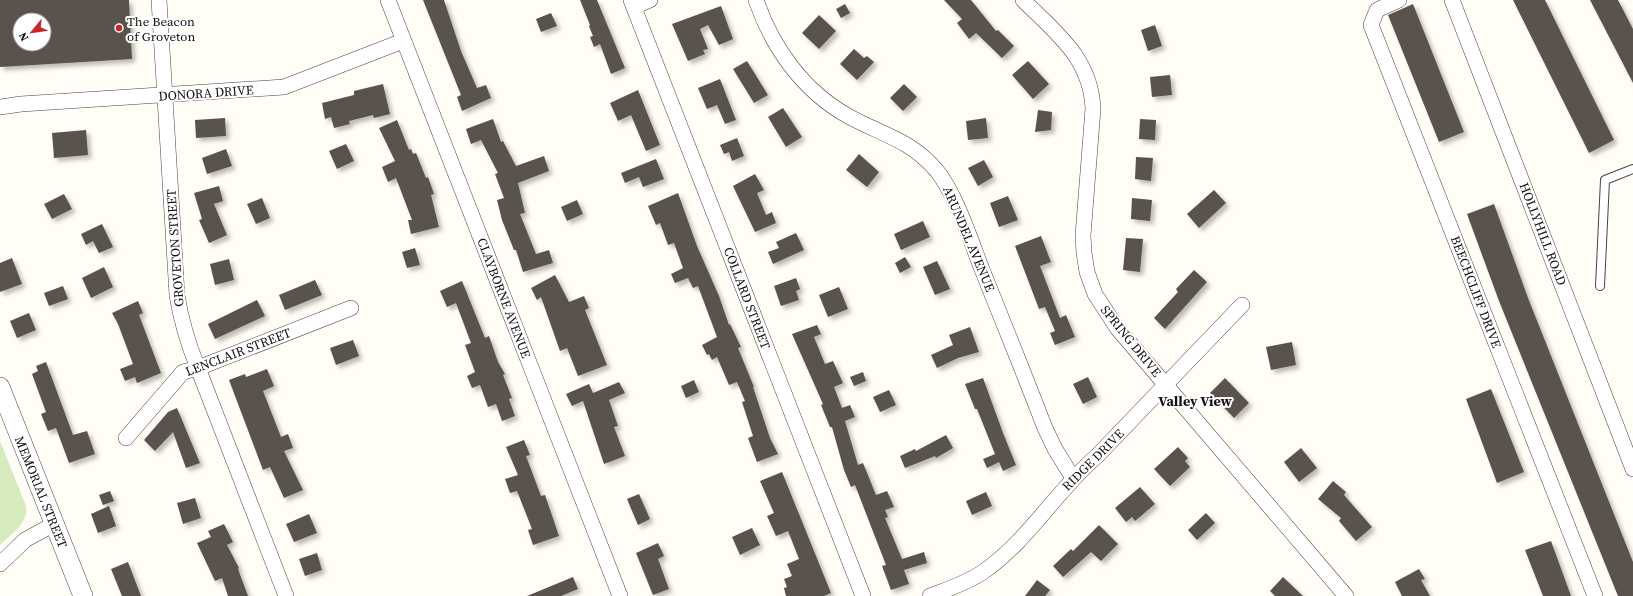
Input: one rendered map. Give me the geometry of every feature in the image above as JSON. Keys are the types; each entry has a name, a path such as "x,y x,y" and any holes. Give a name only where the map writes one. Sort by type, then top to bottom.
{"street":[{"name":"GROVETON STREET","path":"159,0 177,295 185,335 286,596"},
{"name":"CLAYBORNE AVENUE","path":"388,0 620,596"},
{"path":"632,4 650,0"},
{"name":"ARUNDEL AVENUE","path":"756,0 764,22 776,46 794,70 808,85 847,116 897,138 914,149 927,160 941,178 966,227 1054,449 1073,478"},
{"name":"SPRING DRIVE","path":"1023,0 1071,48 1087,74 1091,89 1093,109 1083,235 1084,253 1091,284 1102,306 1117,328 1346,596"},
{"name":"BEECHCLIFF DRIVE","path":"1399,0 1377,10 1371,25 1595,596"},
{"name":"HOLLYHILL ROAD","path":"1452,0 1633,469"},
{"name":"COLLARD STREET","path":"632,4 863,596"},
{"name":"DONORA DRIVE","path":"0,108 21,104 164,96 284,87 403,41"},
{"name":"RIDGE DRIVE","path":"930,596 964,583 989,568 1045,511 1073,478 1097,456 1167,385 1242,305"},
{"name":"LENCLAIR STREET","path":"126,438 183,372 198,368 351,308"},
{"name":"MEMORIAL STREET","path":"0,387 83,596"},
{"path":"0,564 25,540 54,524"}],"lane":[{"path":"1600,286 1605,180 1633,170"}],"green space":[{"path":"0,441 26,506 26,512 22,523 0,545"}],"building":[{"path":"0,0 129,0 132,59 0,67"},
{"path":"423,0 444,0 461,51 477,88 486,85 491,98 462,111 457,97 461,95"},
{"path":"580,0 597,0 625,68 611,74 600,44 594,47 590,37 593,36 589,26 590,25"},
{"path":"944,0 971,0 996,31 998,30 1014,46 1002,58 976,33 969,39 957,23 962,19"},
{"path":"1513,0 1545,0 1614,140 1589,153"},
{"path":"1590,0 1618,0 1633,29 1633,83"},
{"path":"845,4 850,13 841,18 836,9"},
{"path":"1413,4 1464,132 1439,142 1388,15"},
{"path":"721,6 733,39 719,45 708,25 700,29 708,49 703,50 705,54 688,61 672,24"},
{"path":"551,13 557,26 541,32 536,19"},
{"path":"819,15 836,31 819,49 802,33"},
{"path":"1155,25 1162,46 1148,51 1141,30"},
{"path":"854,49 864,58 867,56 874,62 857,80 840,64"},
{"path":"747,61 768,95 754,103 733,69"},
{"path":"1028,61 1049,84 1033,99 1012,75"},
{"path":"1170,75 1172,95 1152,97 1150,77"},
{"path":"720,79 736,120 725,124 717,105 707,109 698,88"},
{"path":"383,84 390,114 374,118 373,115 349,121 350,124 334,128 331,117 325,119 322,103 354,95 354,91"},
{"path":"904,84 917,97 903,111 890,98"},
{"path":"638,90 660,145 646,151 631,115 618,121 610,103"},
{"path":"783,108 802,137 786,147 768,117"},
{"path":"1038,110 1052,112 1051,130 1035,132"},
{"path":"225,118 226,136 196,138 195,120"},
{"path":"986,118 988,138 968,140 966,121"},
{"path":"493,119 501,142 503,141 516,166 544,156 549,171 518,183 525,213 520,214 536,254 549,250 553,263 523,272 516,250 514,250 502,220 497,200 504,198 495,174 498,173 481,140 471,144 466,129"},
{"path":"1140,119 1156,120 1155,140 1139,139"},
{"path":"397,120 409,150 411,149 413,154 416,153 426,178 428,177 434,194 431,195 439,227 411,234 408,220 412,220 396,178 388,182 382,167 395,161 379,128"},
{"path":"86,130 88,155 54,158 52,133"},
{"path":"737,138 744,156 732,161 729,152 724,154 720,145"},
{"path":"346,144 354,161 337,169 329,151"},
{"path":"226,149 232,166 207,174 202,158"},
{"path":"859,154 879,172 867,187 846,170"},
{"path":"1136,157 1153,158 1151,181 1135,179"},
{"path":"656,159 664,179 643,187 639,177 625,183 621,173"},
{"path":"984,160 993,177 978,186 968,168"},
{"path":"755,174 764,190 757,193 766,215 772,212 776,223 755,232 733,186"},
{"path":"219,186 223,201 214,204 227,235 209,243 199,220 202,219 194,193"},
{"path":"1214,190 1226,203 1199,228 1187,214"},
{"path":"678,193 697,246 719,296 729,325 730,324 741,347 738,348 754,387 770,438 778,454 757,462 748,438 753,436 742,402 745,401 737,382 729,385 717,357 712,360 709,354 707,355 702,345 717,337 698,286 693,288 688,278 675,283 671,274 683,268 674,243 668,245 660,223 656,225 648,206"},
{"path":"64,194 72,209 52,219 44,204"},
{"path":"1008,196 1018,220 999,227 990,203"},
{"path":"262,198 270,218 256,224 247,204"},
{"path":"1132,198 1152,200 1150,221 1131,219"},
{"path":"577,200 583,214 567,221 561,207"},
{"path":"1494,204 1528,298 1633,562 1633,596 1618,596 1499,301 1467,214"},
{"path":"923,221 930,237 901,250 894,234"},
{"path":"102,224 113,247 99,253 93,241 86,245 81,234"},
{"path":"796,233 804,250 773,264 768,252 779,248 776,242"},
{"path":"1041,236 1051,262 1040,266 1060,318 1066,315 1075,337 1055,345 1050,333 1055,331 1045,307 1039,309 1015,246"},
{"path":"1126,238 1143,239 1140,272 1123,270"},
{"path":"415,248 420,265 407,268 402,252"},
{"path":"905,257 911,267 900,273 895,263"},
{"path":"12,258 22,284 0,292 0,263"},
{"path":"229,259 234,280 215,285 210,264"},
{"path":"937,261 950,289 935,295 923,267"},
{"path":"104,267 113,287 91,298 82,278"},
{"path":"1194,270 1207,282 1165,329 1154,318 1178,292 1176,289"},
{"path":"555,275 569,302 584,296 589,308 585,310 607,365 578,376 567,348 560,351 541,297 537,300 531,288"},
{"path":"796,278 800,289 796,291 799,300 781,306 774,286"},
{"path":"315,280 322,295 285,310 279,295"},
{"path":"462,281 485,338 489,336 498,362 505,374 503,375 512,398 509,399 515,416 502,421 496,404 488,407 480,385 472,388 467,376 475,372 465,345 471,343 456,303 447,307 440,291"},
{"path":"63,286 68,299 49,306 44,293"},
{"path":"839,287 848,309 828,317 819,295"},
{"path":"257,300 265,316 215,339 208,324"},
{"path":"138,301 143,313 139,315 161,373 137,383 135,377 125,381 120,369 133,364 118,324 112,313"},
{"path":"29,313 36,330 17,338 10,321"},
{"path":"817,325 821,334 814,337 825,364 833,361 843,383 834,387 842,408 850,405 855,417 845,421 858,465 863,463 876,495 887,491 894,507 885,510 888,517 885,518 902,559 924,552 927,563 904,570 909,584 891,590 882,566 886,565 855,485 851,487 844,470 832,427 830,427 821,405 823,404 792,334"},
{"path":"970,327 979,352 958,358 937,368 931,355 953,345 949,335"},
{"path":"353,340 359,356 336,365 330,348"},
{"path":"1292,342 1296,365 1271,370 1266,347"},
{"path":"46,362 73,435 87,431 95,454 69,463 56,428 48,431 41,414 46,412 32,374 38,371 36,366"},
{"path":"267,369 274,386 263,391 281,437 288,434 293,448 284,451 303,490 284,498 270,467 263,470 229,380 245,374 246,377"},
{"path":"863,372 866,381 854,386 850,377"},
{"path":"1088,377 1097,397 1083,404 1073,384"},
{"path":"983,378 1016,465 1003,471 999,462 987,468 983,459 995,454 965,384"},
{"path":"1225,378 1249,403 1234,418 1210,393"},
{"path":"694,380 699,392 686,398 681,386"},
{"path":"619,382 625,393 609,400 618,426 614,427 625,456 604,464 583,401 572,406 566,394 589,384 593,393"},
{"path":"1491,389 1524,472 1497,483 1466,399"},
{"path":"889,390 896,405 880,412 873,397"},
{"path":"177,408 200,463 186,468 173,432 155,451 144,440 168,412"},
{"path":"946,435 953,448 936,458 935,456 905,468 900,456 915,449 916,451"},
{"path":"524,440 530,455 526,456 541,496 545,495 559,536 533,545 528,530 532,529 517,491 510,493 505,479 518,475 506,447"},
{"path":"1178,447 1188,458 1185,461 1190,467 1170,486 1154,469"},
{"path":"1301,448 1317,468 1299,482 1284,462"},
{"path":"782,472 831,593 824,596 786,596 784,588 787,587 784,579 792,576 787,564 799,559 788,531 776,536 767,516 774,513 760,481"},
{"path":"1333,481 1346,492 1344,495 1372,527 1356,541 1339,521 1341,518 1318,499"},
{"path":"1140,487 1155,504 1135,521 1132,517 1126,522 1115,508"},
{"path":"110,491 114,501 103,505 99,495"},
{"path":"986,492 992,506 972,515 966,501"},
{"path":"639,494 650,519 638,525 627,499"},
{"path":"195,498 201,518 183,524 177,503"},
{"path":"109,506 116,526 98,533 91,514"},
{"path":"1206,513 1215,523 1197,540 1188,530"},
{"path":"309,514 317,533 294,542 286,524"},
{"path":"224,524 233,542 227,545 239,568 238,569 248,596 228,596 222,578 215,581 197,543 211,537 208,531"},
{"path":"1099,525 1118,544 1101,561 1091,552 1063,577 1053,566 1071,549 1073,551"},
{"path":"752,528 760,545 740,555 732,537"},
{"path":"1551,541 1571,596 1543,596 1525,550"},
{"path":"658,543 664,556 658,559 669,589 653,595 636,553"},
{"path":"317,553 322,570 305,576 299,559"},
{"path":"128,562 141,596 122,596 111,569"},
{"path":"1419,569 1425,579 1421,580 1430,596 1402,596 1395,582"},
{"path":"573,577 578,589 561,596 527,596"},
{"path":"1283,577 1303,596 1275,596 1270,591"},
{"path":"1037,580 1050,590 1045,596 1025,596"}],"place":[{"name":"The Beacon of Groveton","path":"119,28"}],"district":[{"name":"Valley View","path":"1195,401"}]}
